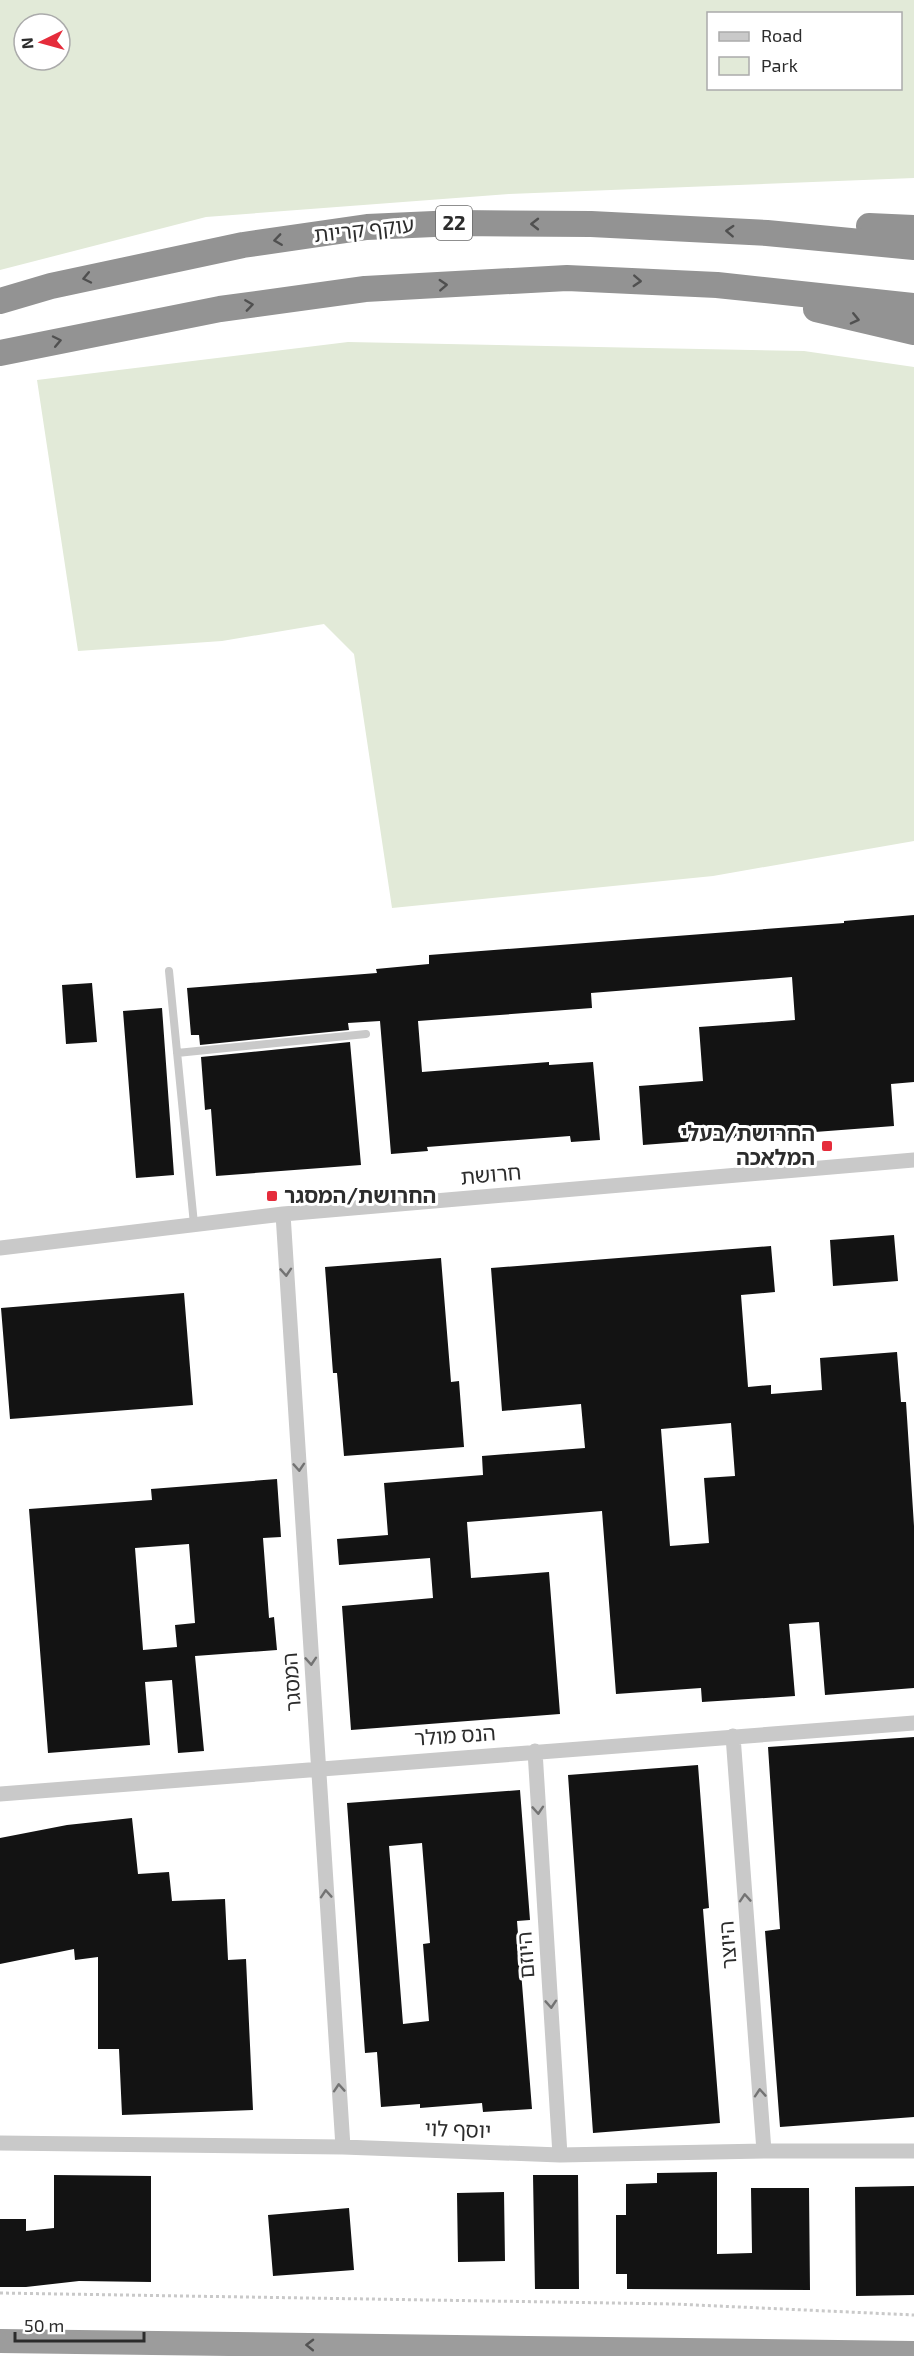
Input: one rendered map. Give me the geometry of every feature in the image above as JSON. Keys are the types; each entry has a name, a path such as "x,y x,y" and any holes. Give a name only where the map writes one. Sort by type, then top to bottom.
{"highway":[{"name":"עוקף קריות","path":"0,301 51,286 243,245 367,227 456,223 591,224 767,232 914,247"},
{"path":"767,232 844,225 914,228"},
{"path":"0,353 220,309 365,289 567,278 717,285 914,306"},
{"path":"717,285 914,332"},
{"path":"0,2341 914,2353"}],"street":[{"name":"חרושת","path":"0,1248 283,1214 914,1160"},
{"name":"המסגר","path":"283,1214 343,2146"},
{"name":"הנס מולר","path":"0,1794 914,1723"},
{"name":"היוצר","path":"733,1736 764,2151"},
{"name":"היוזם","path":"535,1751 560,2155"},
{"name":"יוסף לוי","path":"0,2143 343,2146 560,2155 914,2151"}],"lane":[{"path":"169,971 194,1224"},
{"path":"177,1053 366,1034"}],"path":[{"path":"0,2294 674,2304 914,2315"}],"green space":[{"path":"0,0 914,0 914,178 509,194 206,217 0,270"},
{"path":"348,342 804,351 914,367 914,841 713,876 392,908 354,654 324,624 222,641 78,651 37,380"}],"building":[{"path":"914,915 914,1082 891,1084 894,1126 643,1145 639,1086 703,1081 699,1027 795,1020 792,977 591,993 592,1008 418,1021 422,1072 549,1062 549,1065 593,1062 600,1140 571,1142 570,1136 427,1147 428,1151 391,1154 380,1021 348,1023 349,1030 200,1045 199,1035 191,1035 187,988 377,973 376,969 429,964 429,955 844,923 844,921"},
{"path":"92,983 97,1042 66,1044 62,985"},
{"path":"162,1008 174,1175 136,1178 123,1011"},
{"path":"350,1042 361,1165 216,1176 211,1109 205,1110 201,1057"},
{"path":"894,1235 898,1281 833,1286 830,1240"},
{"path":"771,1246 775,1292 741,1295 748,1387 771,1385 771,1394 822,1390 820,1358 897,1352 901,1402 906,1402 914,1526 914,1688 825,1695 819,1622 789,1624 795,1696 702,1702 701,1688 616,1694 602,1511 467,1522 471,1578 549,1572 560,1714 351,1730 342,1606 433,1598 430,1558 339,1565 337,1539 388,1535 384,1483 483,1475 482,1456 585,1448 581,1404 502,1411 491,1268","holes":["731,1423 735,1476 704,1478 709,1543 670,1546 661,1429"]},
{"path":"441,1258 451,1382 459,1381 464,1447 344,1456 337,1373 333,1373 325,1267"},
{"path":"184,1293 193,1405 10,1419 1,1308"},
{"path":"277,1479 281,1537 263,1538 269,1618 274,1617 277,1650 195,1656 204,1751 178,1753 172,1680 145,1682 150,1745 48,1753 29,1509 152,1500 151,1489","holes":["189,1544 195,1623 175,1625 177,1647 143,1650 135,1548"]},
{"path":"914,1737 914,2117 780,2127 765,1931 780,1929 768,1747"},
{"path":"698,1765 709,1908 703,1909 720,2123 593,2133 568,1775"},
{"path":"520,1790 530,1920 517,1921 532,2109 483,2112 482,2103 420,2108 420,2104 381,2107 377,2052 365,2053 347,1803","holes":["422,1843 430,1943 423,1944 429,2021 403,2024 389,1846"]},
{"path":"132,1818 138,1874 169,1872 172,1901 225,1899 228,1960 246,1959 253,2110 122,2115 119,2049 98,2049 98,1957 75,1960 74,1949 0,1964 0,1838 67,1825"},
{"path":"717,2172 717,2254 752,2253 751,2188 809,2188 810,2290 627,2289 627,2274 616,2274 616,2215 626,2215 626,2184 657,2183 657,2173"},
{"path":"54,2175 151,2176 151,2282 79,2281 26,2287 0,2287 0,2219 26,2219 26,2231 54,2228"},
{"path":"533,2175 578,2175 579,2289 535,2289"},
{"path":"914,2186 914,2295 856,2296 855,2187"},
{"path":"504,2192 505,2261 458,2262 457,2193"},
{"path":"349,2208 354,2270 273,2276 268,2215"}],"place":[{"name":"החרושת/בעלי המלאכה","path":"827,1146"},
{"name":"החרושת/המסגר","path":"272,1196"}]}
